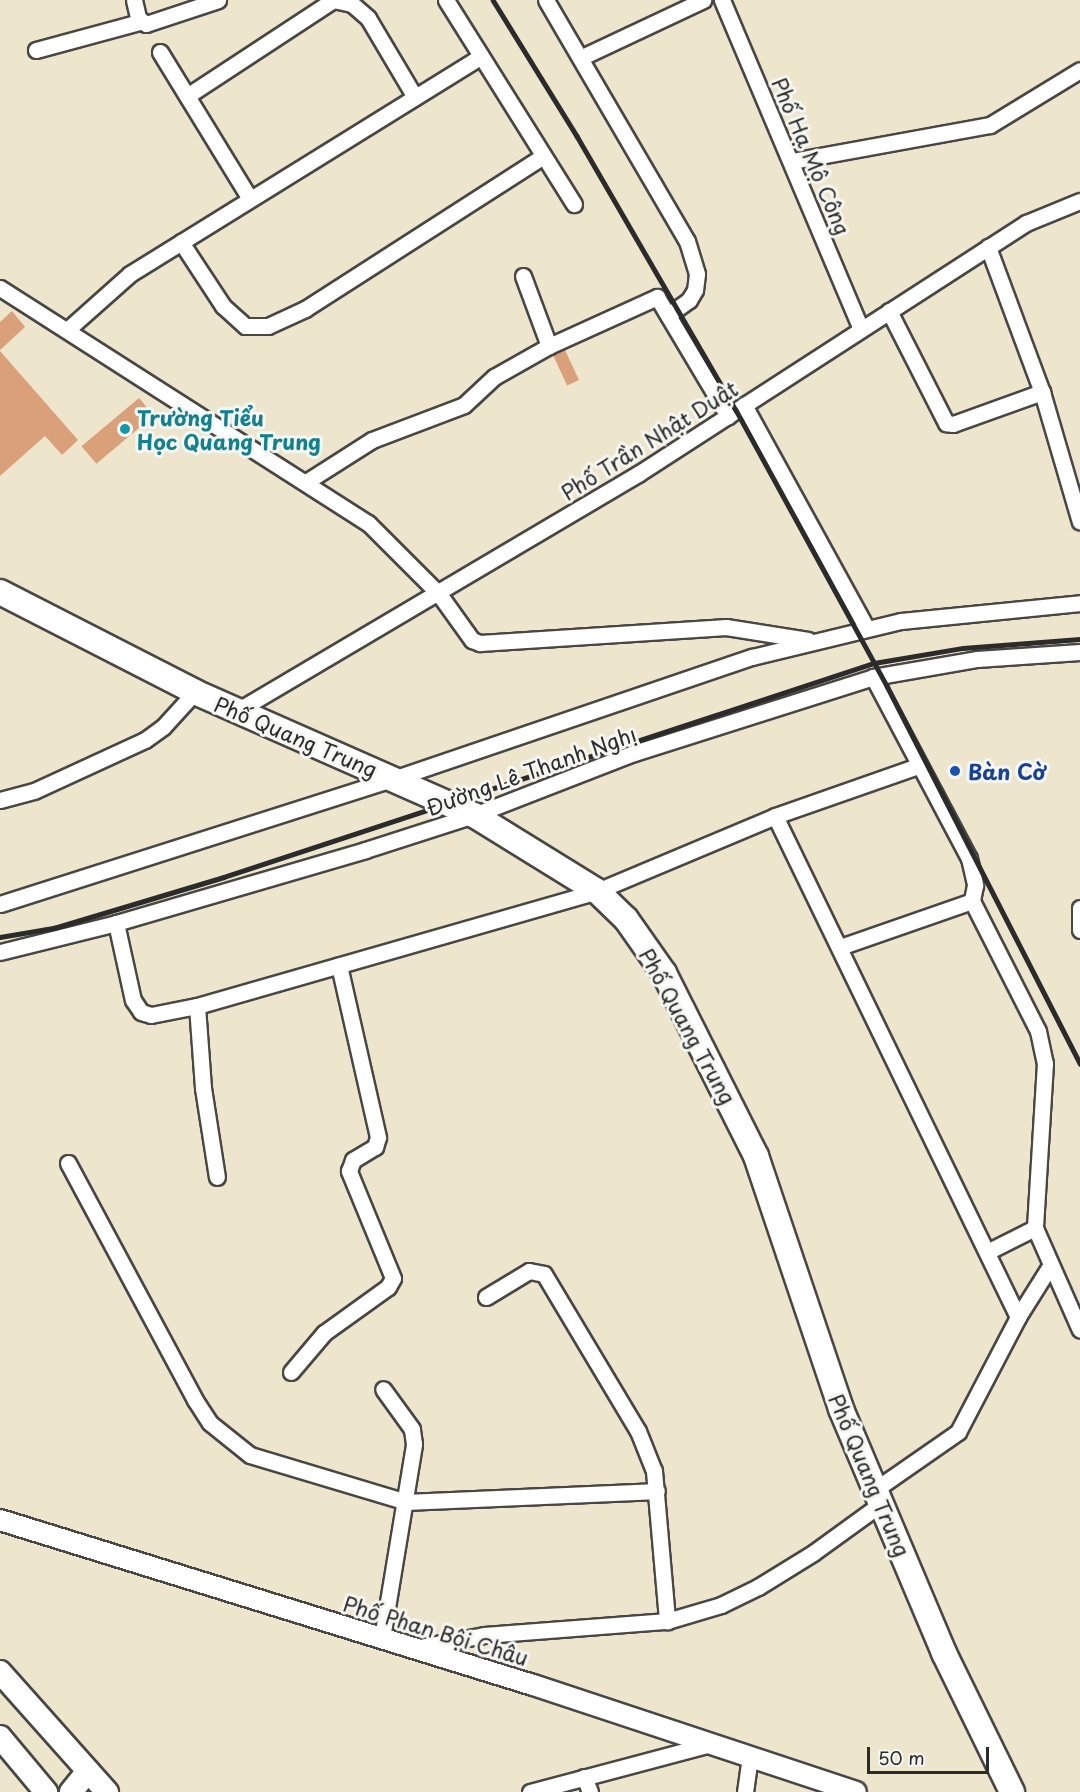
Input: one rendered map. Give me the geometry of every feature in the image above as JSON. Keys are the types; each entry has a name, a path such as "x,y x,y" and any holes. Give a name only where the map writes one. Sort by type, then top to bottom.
{"main road":[{"name":"Phố Quang Trung","path":"0,592 195,692 396,778 474,815 597,891 626,919 664,973 751,1146 841,1410 944,1653 1012,1792"},
{"path":"0,1672 107,1792"},
{"path":"0,1737 46,1792"},
{"path":"71,1792 88,1772"}],"street":[{"path":"134,0 140,22"},
{"path":"36,50 140,22 146,24 218,0"},
{"path":"187,96 333,0 352,4 368,18 415,97"},
{"path":"446,0 574,204"},
{"path":"546,0 582,57 694,258 695,290 689,300 668,315"},
{"path":"582,57 703,0"},
{"name":"Phố Hạ Mộ Công","path":"722,0 792,161 861,329"},
{"path":"160,52 250,199"},
{"path":"67,330 130,274 481,56"},
{"path":"792,161 990,125 1080,70"},
{"path":"181,242 223,306 245,326 268,326 305,309 543,156"},
{"name":"Phố Trần Nhật Duật","path":"237,711 439,594 728,416 1026,223 1080,201"},
{"path":"988,247 1042,392 1080,522"},
{"path":"523,276 549,346"},
{"path":"0,288 306,482 376,530 439,594 465,635 480,643 726,627 812,641"},
{"path":"306,482 372,440 464,405 494,377 549,346 657,297 728,416"},
{"path":"889,312 946,423 953,424 1042,392"},
{"path":"744,405 866,627"},
{"path":"0,904 396,778 812,641 866,627 955,614 1080,603"},
{"name":"Đường Lê Thanh Nghị","path":"0,952 116,923 474,815 634,753 873,677 977,659 1080,652"},
{"path":"873,677 918,766 969,858 975,879 972,901 1042,1047 1045,1063 1035,1228 1080,1330"},
{"path":"0,800 34,791 154,735 195,692"},
{"path":"116,923 133,1000 141,1012 151,1015 197,1006 597,891 775,816 918,766"},
{"path":"775,816 1018,1317"},
{"path":"840,947 972,901"},
{"path":"1080,908 1080,930"},
{"path":"291,1372 324,1334 388,1287 393,1278 349,1171 353,1160 375,1147 378,1137 339,965"},
{"path":"197,1006 203,1088 217,1177"},
{"path":"68,1163 210,1423 229,1442 265,1461 407,1502 657,1491"},
{"path":"987,1252 1035,1228"},
{"path":"414,1648 484,1635 667,1621 721,1605 758,1587 879,1496 958,1432 1018,1317 1050,1266"},
{"path":"486,1297 529,1271 544,1274 638,1431 654,1471 667,1621"},
{"path":"382,1638 407,1502 414,1444 412,1429 383,1389"},
{"name":"Phố Phan Bội Châu","path":"0,1520 414,1648 856,1792"},
{"path":"530,1792 710,1743"},
{"path":"745,1792 750,1757"},
{"path":"584,1777 590,1792"}],"building":[{"path":"12,311 25,327 0,350 0,322"},
{"path":"565,350 579,380 567,385 553,355"},
{"path":"0,351 78,440 62,455 45,436 0,476"},
{"path":"139,398 154,416 96,464 82,446"}],"railway":[{"path":"493,0 577,136 736,410 887,686 1080,1063"},
{"path":"0,937 54,928 224,877 874,663 963,648 1080,639"}],"place":[{"name":"Trường Tiểu Học Quang Trung","path":"125,429"},
{"name":"Bàn Cờ","path":"955,771"}]}
